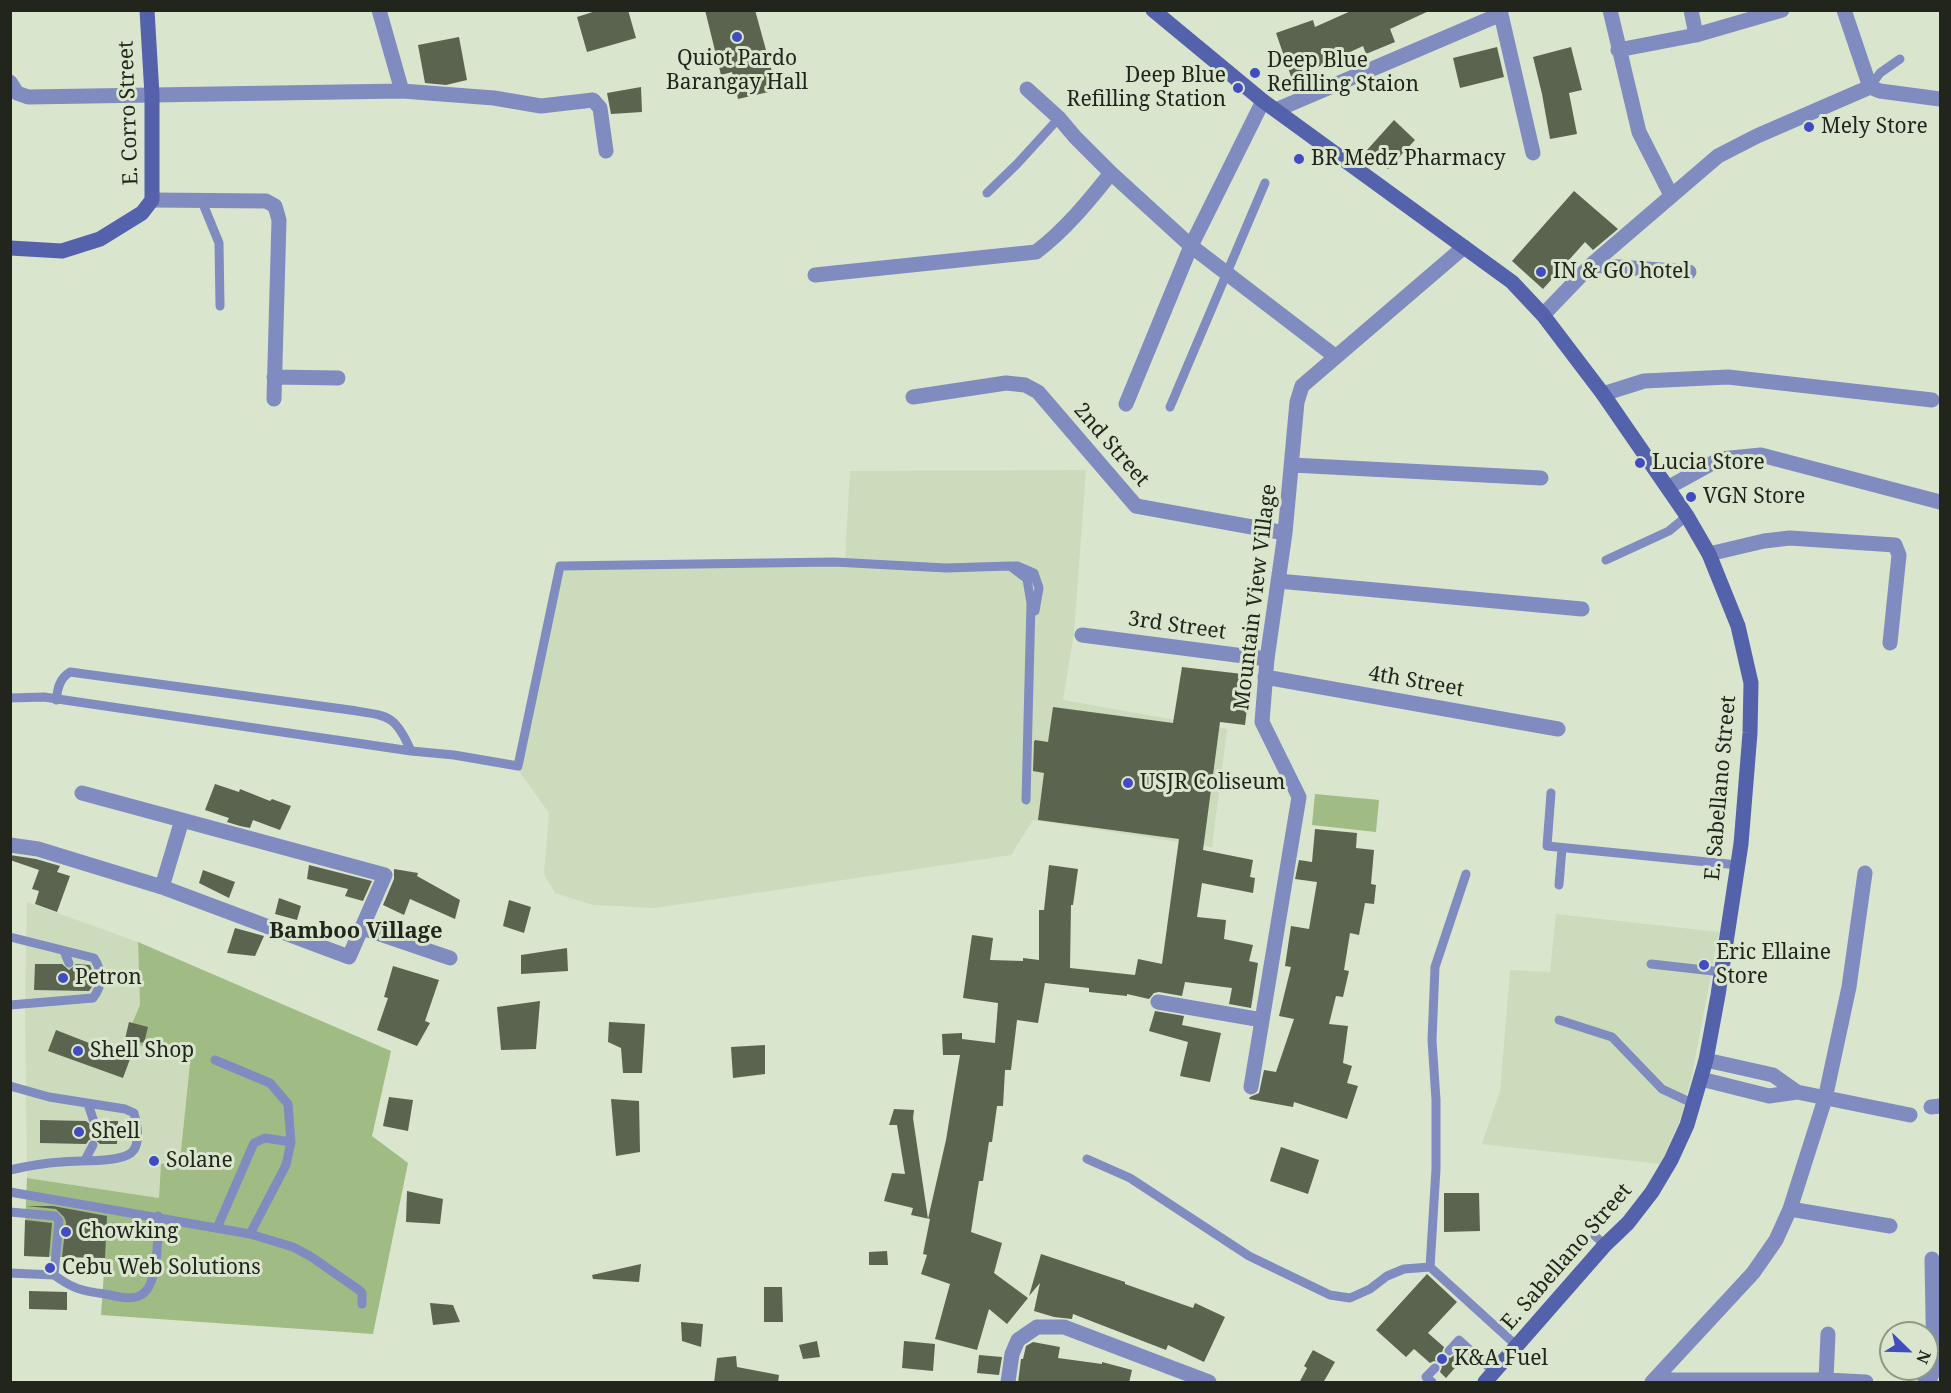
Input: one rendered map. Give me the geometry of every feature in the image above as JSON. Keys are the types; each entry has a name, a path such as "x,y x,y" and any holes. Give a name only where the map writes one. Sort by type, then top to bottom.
{"street":[{"name":"E. Corro Street","path":"10,248 62,251 100,239 142,213 152,200 152,95 147,10"},
{"path":"379,10 402,91"},
{"path":"1610,10 1639,132 1671,195"},
{"path":"1691,10 1696,35"},
{"path":"1618,50 1696,35 1782,10"},
{"path":"1844,10 1870,87"},
{"name":"E. Sabellano Street","path":"1160,12 1263,101 1512,282 1543,315 1603,393 1669,488 1709,554 1738,626 1751,683 1750,733 1738,865 1706,1060 1694,1104 1671,1160 1628,1223 1600,1241 1490,1377"},
{"path":"1276,110 1501,12 1533,153"},
{"path":"10,82 17,93 28,97 402,91 494,98 541,106 593,100 600,108 606,151"},
{"path":"1543,315 1591,265 1718,156 1757,136 1870,87 1880,91 1941,99"},
{"path":"1027,89 1059,118 1075,138 1111,173 1191,246 1336,357"},
{"path":"1126,404 1191,246 1263,101"},
{"path":"815,275 1036,252 1075,217 1111,173"},
{"path":"152,200 266,201 275,206 279,220 274,399"},
{"name":"Mountain View Village","path":"1251,1086 1299,797 1262,722 1267,659 1285,533 1298,402 1302,386 1464,247"},
{"path":"1591,265 1689,272"},
{"path":"274,377 338,378"},
{"path":"1603,393 1644,381 1728,377 1932,400"},
{"name":"2nd Street","path":"913,397 1006,383 1025,385 1038,392 1136,506 1285,533"},
{"path":"1669,488 1720,459 1761,455 1941,502"},
{"path":"1292,465 1541,478"},
{"path":"1709,554 1764,541 1790,538 1895,545 1899,555 1890,643"},
{"path":"1278,581 1582,609"},
{"name":"3rd Street","path":"1082,635 1267,659"},
{"name":"4th Street","path":"1265,677 1558,729"},
{"path":"10,845 38,849 162,887 349,957 385,875 82,793"},
{"path":"162,887 182,820"},
{"path":"1654,1381 1753,1273 1776,1240 1790,1209 1825,1099 1849,987 1865,873"},
{"path":"362,928 450,958"},
{"path":"1158,1002 1262,1020"},
{"path":"1706,1060 1773,1076 1797,1092 1910,1115"},
{"path":"1701,1080 1769,1096 1797,1092"},
{"path":"1790,1209 1890,1226"},
{"path":"1925,1383 1930,1379 1934,1369 1932,1259"},
{"path":"1008,1383 1011,1354 1018,1340 1037,1327 1064,1327 1209,1383"},
{"path":"1826,1380 1828,1334"},
{"path":"1654,1381 1826,1380 1866,1383"}],"lane":[{"path":"1870,87 1880,73 1900,59"},
{"path":"987,193 1059,118"},
{"path":"1170,407 1265,183"},
{"path":"201,199 219,243 220,306"},
{"path":"1606,560 1669,531 1687,516"},
{"path":"10,698 44,697 518,766 560,566 834,562 946,568 1010,566 1027,579 1031,603 1026,800"},
{"path":"56,700 63,677 70,672 380,714 399,726 411,751"},
{"path":"1551,793 1547,846 1738,865"},
{"path":"1559,885 1562,848"},
{"path":"1430,1267 1436,1168 1436,1101 1432,1040 1435,967 1466,874"},
{"path":"10,937 93,958 100,968 100,988 93,998 10,1005"},
{"path":"64,951 69,963"},
{"path":"1651,964 1722,972"},
{"path":"61,1001 68,991"},
{"path":"1559,1020 1612,1037 1662,1089 1694,1104"},
{"path":"215,1060 270,1083 288,1104 291,1142 286,1165 250,1234"},
{"path":"10,1086 49,1097 126,1109 134,1113 137,1121 136,1146 131,1153 120,1158 34,1165 10,1170"},
{"path":"88,1104 93,1119"},
{"path":"218,1228 254,1143 265,1138 291,1142"},
{"path":"85,1160 93,1145"},
{"path":"1087,1158 1130,1178 1249,1256 1330,1294 1350,1298 1370,1289 1387,1276 1404,1269 1430,1267 1517,1346"},
{"path":"10,1192 158,1216 250,1234 293,1247 359,1290 362,1293 362,1304"},
{"path":"10,1212 55,1216 59,1221 54,1275"},
{"path":"10,1273 54,1275 69,1286 83,1291 128,1298 140,1296 148,1290 153,1277 159,1237 158,1216"},
{"path":"1449,1351 1459,1341 1490,1377"},
{"path":"1432,1383 1426,1377 1435,1368"}],"shaded area":[{"path":"1086,470 1074,633 1063,700 1227,729 1212,847 1033,820 1011,855 655,908 593,905 555,893 544,874 549,813 519,771 562,566 845,562 850,471"},
{"path":"27,902 138,942 140,1005 125,1040 190,1063 180,1160 159,1198 27,1178 25,1005"},
{"path":"1556,914 1719,932 1692,1075 1681,1117 1661,1164 1482,1144 1500,1091 1510,970 1550,972"}],"green space":[{"path":"1315,794 1379,800 1376,832 1312,825"},
{"path":"138,942 391,1051 372,1136 408,1163 373,1334 101,1315 105,1258 24,1256 27,1178 159,1198 161,1164 180,1160 190,1063 125,1040 140,1005"}],"building":[{"path":"599,10 628,10 636,38 587,52 577,17"},
{"name":"Quiot Pardo Barangay Hall","path":"705,10 755,10 777,90 738,99 732,72 721,75"},
{"path":"1353,10 1431,10 1390,29 1395,42 1366,54 1363,46 1309,71 1313,82 1295,88 1276,33 1313,20 1315,27"},
{"path":"459,37 467,80 446,85 425,83 418,45"},
{"path":"1497,47 1504,77 1460,88 1453,58"},
{"path":"1571,47 1582,90 1569,93 1577,134 1550,139 1533,57"},
{"path":"641,87 642,112 611,114 607,93"},
{"path":"1394,120 1415,140 1388,169 1367,150"},
{"path":"1574,191 1618,229 1593,250 1585,242 1543,289 1512,261"},
{"path":"1182,667 1251,675 1245,725 1220,722 1203,850 1253,860 1250,877 1255,878 1253,893 1202,883 1197,917 1226,920 1224,939 1253,945 1249,961 1258,963 1251,1008 1229,1004 1232,988 1185,982 1182,996 1159,992 1154,993 1149,999 1127,994 1127,996 1089,992 1089,988 1045,983 1038,1023 1017,1020 1011,1070 1005,1070 1003,1106 997,1106 983,1181 979,1181 971,1232 1002,1243 994,1273 1028,1298 1007,1324 989,1309 977,1350 935,1339 950,1284 921,1274 927,1255 923,1254 930,1219 928,1219 946,1140 960,1055 943,1055 942,1034 962,1033 962,1039 995,1043 998,1003 963,998 972,935 993,938 990,960 1023,961 1023,958 1039,960 1039,910 1044,910 1049,865 1078,869 1073,905 1071,905 1070,968 1135,975 1138,959 1162,964 1179,839 1038,820 1044,773 1033,771 1034,742 1035,740 1048,742 1053,707 1173,723"},
{"path":"215,784 239,792 240,789 270,801 272,799 291,806 280,830 253,820 250,828 240,826 227,822 229,818 205,810"},
{"path":"1315,829 1357,833 1356,848 1374,850 1371,884 1376,885 1374,904 1365,903 1359,935 1350,933 1344,970 1349,971 1343,997 1336,996 1329,1024 1348,1026 1343,1063 1352,1066 1347,1083 1358,1086 1347,1119 1294,1102 1293,1107 1249,1099 1259,1093 1264,1070 1276,1072 1294,1019 1279,1016 1291,967 1285,966 1291,926 1309,929 1317,882 1295,879 1299,860 1312,862"},
{"path":"10,855 60,866 57,872 70,876 57,912 35,904 39,891 32,889 39,870 10,860"},
{"path":"309,865 372,881 363,901 345,896 348,889 307,879"},
{"path":"394,869 418,873 417,876 460,900 455,919 410,899 404,915 383,905 394,879"},
{"path":"203,870 235,882 229,898 199,883"},
{"path":"279,898 301,906 297,920 275,914"},
{"path":"509,900 531,907 524,933 503,926"},
{"path":"235,928 264,936 255,956 227,953"},
{"path":"567,948 568,971 521,974 521,955"},
{"name":"Petron","path":"35,964 62,964 69,970 76,964 90,965 92,987 89,991 34,990"},
{"path":"393,966 439,980 425,1021 430,1023 417,1046 377,1030 388,998 384,997"},
{"path":"540,1001 536,1049 501,1050 497,1007"},
{"path":"1155,1011 1184,1016 1182,1025 1221,1033 1210,1082 1180,1076 1188,1042 1149,1031"},
{"path":"129,1022 148,1027 144,1043 125,1039"},
{"path":"609,1022 645,1024 642,1073 623,1073 621,1048 608,1042"},
{"name":"Shell Shop","path":"56,1030 130,1059 123,1078 48,1051"},
{"path":"765,1045 765,1074 733,1078 731,1047"},
{"path":"389,1097 413,1100 408,1131 383,1126"},
{"path":"611,1099 639,1101 640,1152 616,1156"},
{"path":"894,1109 914,1110 913,1118 928,1219 911,1215 913,1208 884,1201 892,1173 905,1174 897,1125 889,1125"},
{"name":"Shell","path":"40,1120 86,1121 92,1126 99,1121 118,1121 117,1144 100,1144 93,1138 86,1144 40,1143"},
{"path":"1281,1147 1319,1160 1308,1194 1270,1181"},
{"path":"407,1191 443,1199 440,1224 406,1222"},
{"path":"1444,1193 1479,1193 1480,1231 1444,1232"},
{"path":"26,1206 53,1206 107,1216 105,1258 62,1257 66,1222 64,1217 56,1209"},
{"path":"25,1220 52,1223 49,1257 24,1256"},
{"path":"887,1251 888,1265 869,1265 869,1252"},
{"path":"1041,1254 1193,1308 1195,1303 1225,1317 1204,1362 1168,1345 1166,1350 1073,1314 1072,1319 1034,1311 1040,1283 1029,1296"},
{"path":"641,1264 639,1282 593,1279 592,1275"},
{"path":"1427,1274 1457,1302 1428,1333 1444,1347 1442,1352 1445,1356 1450,1358 1454,1355 1461,1361 1446,1378 1440,1372 1442,1367 1439,1363 1434,1361 1430,1363 1414,1349 1406,1357 1376,1330"},
{"path":"764,1287 782,1287 783,1322 764,1322"},
{"path":"29,1291 67,1292 67,1310 29,1309"},
{"path":"430,1303 453,1305 460,1322 433,1325"},
{"path":"681,1322 703,1324 701,1347 682,1341"},
{"path":"817,1341 820,1357 803,1359 799,1345"},
{"path":"904,1341 935,1344 933,1371 902,1368"},
{"path":"1033,1342 1060,1347 1058,1358 1102,1364 1102,1362 1132,1370 1129,1383 1018,1383 1021,1359 1023,1359 1026,1346"},
{"path":"1313,1350 1335,1362 1323,1383 1299,1383 1307,1368 1304,1366"},
{"path":"979,1355 1002,1357 999,1375 977,1373"},
{"path":"736,1356 737,1367 779,1375 778,1383 714,1383 717,1358"}],"place":[{"name":"Quiot Pardo Barangay Hall","path":"737,37"},
{"name":"Deep Blue Refilling Staion","path":"1255,73"},
{"name":"Deep Blue Refilling Station","path":"1238,88"},
{"name":"Mely Store","path":"1809,127"},
{"name":"BR Medz Pharmacy","path":"1299,159"},
{"name":"IN & GO hotel","path":"1541,272"},
{"name":"Lucia Store","path":"1640,463"},
{"name":"VGN Store","path":"1691,497"},
{"name":"USJR Coliseum","path":"1128,783"},
{"name":"Eric Ellaine Store","path":"1704,965"},
{"name":"Petron","path":"63,978"},
{"name":"Shell Shop","path":"78,1051"},
{"name":"Shell","path":"79,1132"},
{"name":"Solane","path":"154,1161"},
{"name":"Chowking","path":"66,1232"},
{"name":"Cebu Web Solutions","path":"50,1268"},
{"name":"K&A Fuel","path":"1442,1359"}],"district":[{"name":"Bamboo Village","path":"356,932"}]}
